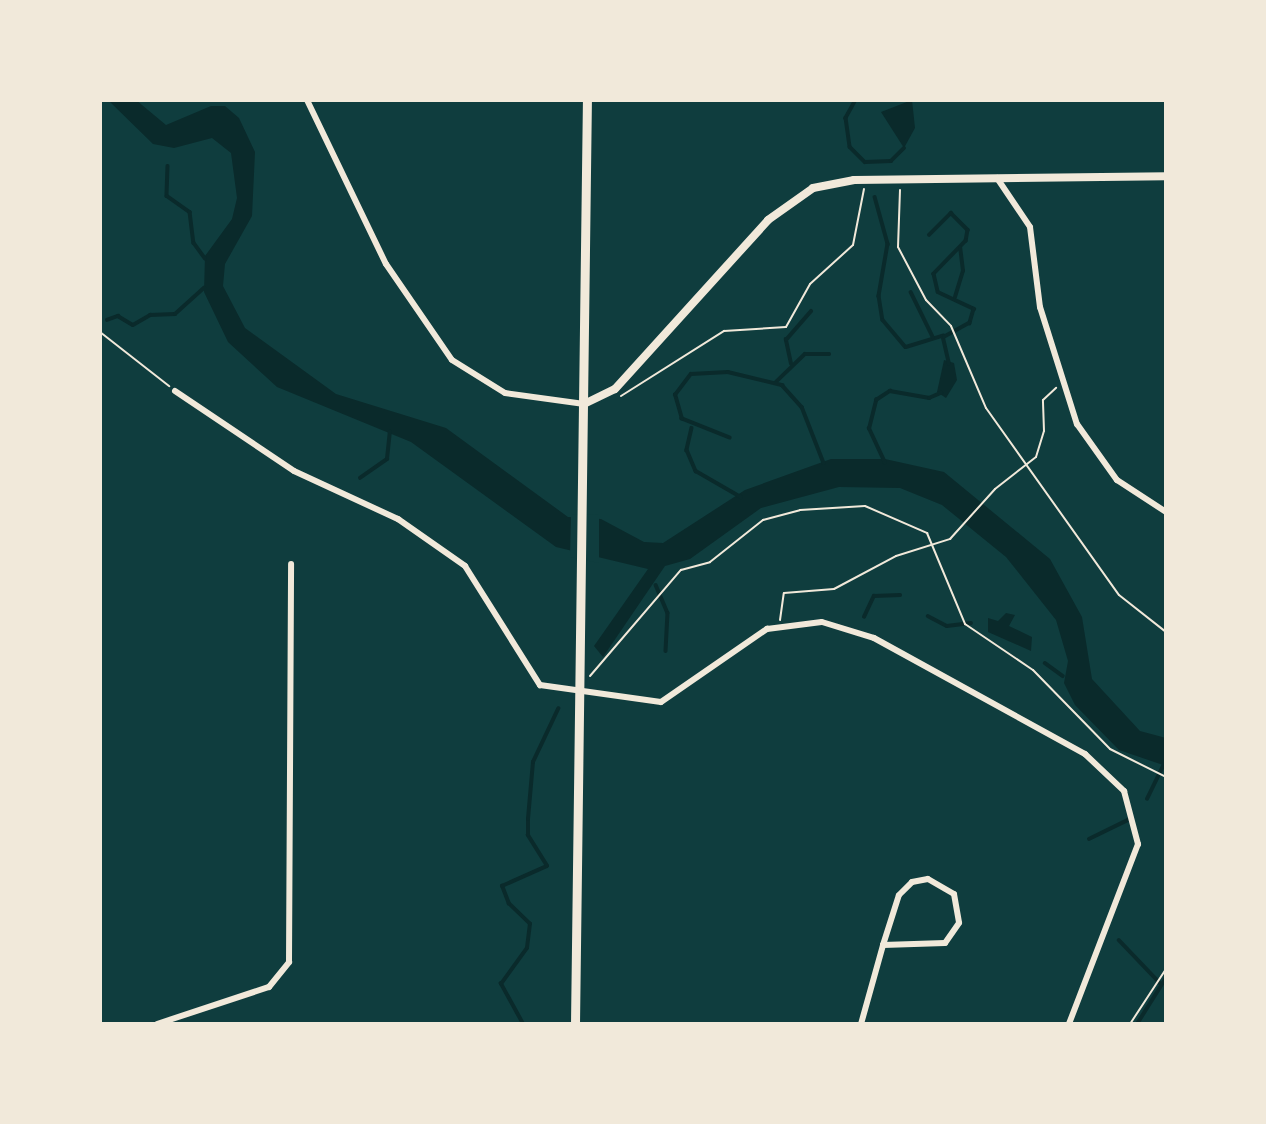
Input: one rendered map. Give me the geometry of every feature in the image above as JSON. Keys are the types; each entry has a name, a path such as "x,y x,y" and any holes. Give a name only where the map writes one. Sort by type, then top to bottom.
{"main road":[{"path":"575,1024 582,695 587,100"}],"street":[{"path":"307,100 386,264 452,360 505,393 584,404 615,389 792,199 827,184 902,180 1166,176"},
{"path":"997,178 1030,227 1040,307 1063,385 1097,458 1135,494 1166,512"},
{"path":"175,391 294,471 398,519 465,566 527,673 540,685 582,695 646,703 673,699 741,645 781,625 822,622 874,638 1071,745 1114,778 1130,803 1138,844 1069,1024"},
{"path":"156,1024 269,987 289,962 291,564"},
{"path":"861,1024 883,945 899,895 912,882 939,882 954,894 959,923 945,943 883,945"}],"path":[{"path":"902,180 894,220 898,247 926,300 951,326 975,390 1028,463 1041,492 1100,560 1119,595 1166,632"},
{"path":"620,396 635,393 724,331 786,327 810,284 853,245 864,188"},
{"path":"100,332 175,391"},
{"path":"781,625 784,593 834,589 896,556 935,545 963,526 989,495 1028,463 1043,440 1043,400 1063,385"},
{"path":"589,677 607,664 678,572 710,562 762,520 864,506 921,529 935,545 963,622 1033,670 1110,749 1166,777"},
{"path":"1130,1024 1166,969"}],"water":[{"path":"108,100 136,100 166,125 211,106 225,106 239,118 255,152 252,216 225,264 223,286 245,328 336,394 446,428 568,517 601,519 644,542 663,543 745,490 831,459 885,459 944,472 1050,559 1082,617 1092,679 1140,731 1166,738 1166,766 1119,750 1075,705 1064,683 1068,661 1056,620 1006,557 942,505 900,488 839,487 761,508 690,559 665,566 603,657 594,646 648,569 556,547 411,442 277,387 228,342 204,292 205,256 232,219 237,198 231,153 212,138 174,148 153,144"},
{"path":"912,100 915,128 904,148 881,112"},
{"path":"944,360 954,363 957,380 946,398 937,392"},
{"path":"1006,613 1015,615 1009,626 1032,637 1031,651 988,632 988,618 998,621"}],"pier":[{"path":"571,514 599,515 599,563 570,557"}],"waterway":[{"path":"856,100 846,118 850,147 865,162 891,161 904,148"},
{"path":"168,166 167,196 190,212 194,243 205,258"},
{"path":"875,197 888,244 879,296 883,320 906,347 943,336 949,363"},
{"path":"929,235 951,213 968,230 966,241 934,274 938,292 974,309 970,323 945,337"},
{"path":"955,297 963,271 960,248"},
{"path":"107,320 118,316 133,325 150,315 175,314 204,288"},
{"path":"911,292 933,337"},
{"path":"791,364 786,340 811,311"},
{"path":"776,382 805,354 829,354"},
{"path":"730,438 682,419 675,395 691,374 728,372 782,385 802,407 824,463"},
{"path":"885,463 869,429 876,400 890,391 929,398 941,393"},
{"path":"692,428 687,450 696,471 741,497"},
{"path":"360,478 387,459 390,432"},
{"path":"656,585 668,613 666,651"},
{"path":"864,617 874,596 900,595"},
{"path":"928,616 947,626 971,623"},
{"path":"1045,663 1063,676"},
{"path":"523,1024 501,984 527,948 530,924 509,904 502,886 547,866 528,835 528,819 533,762 558,709"},
{"path":"1147,799 1166,760"},
{"path":"1089,839 1128,820"},
{"path":"1119,940 1161,984"},
{"path":"1137,1024 1166,978"}]}
